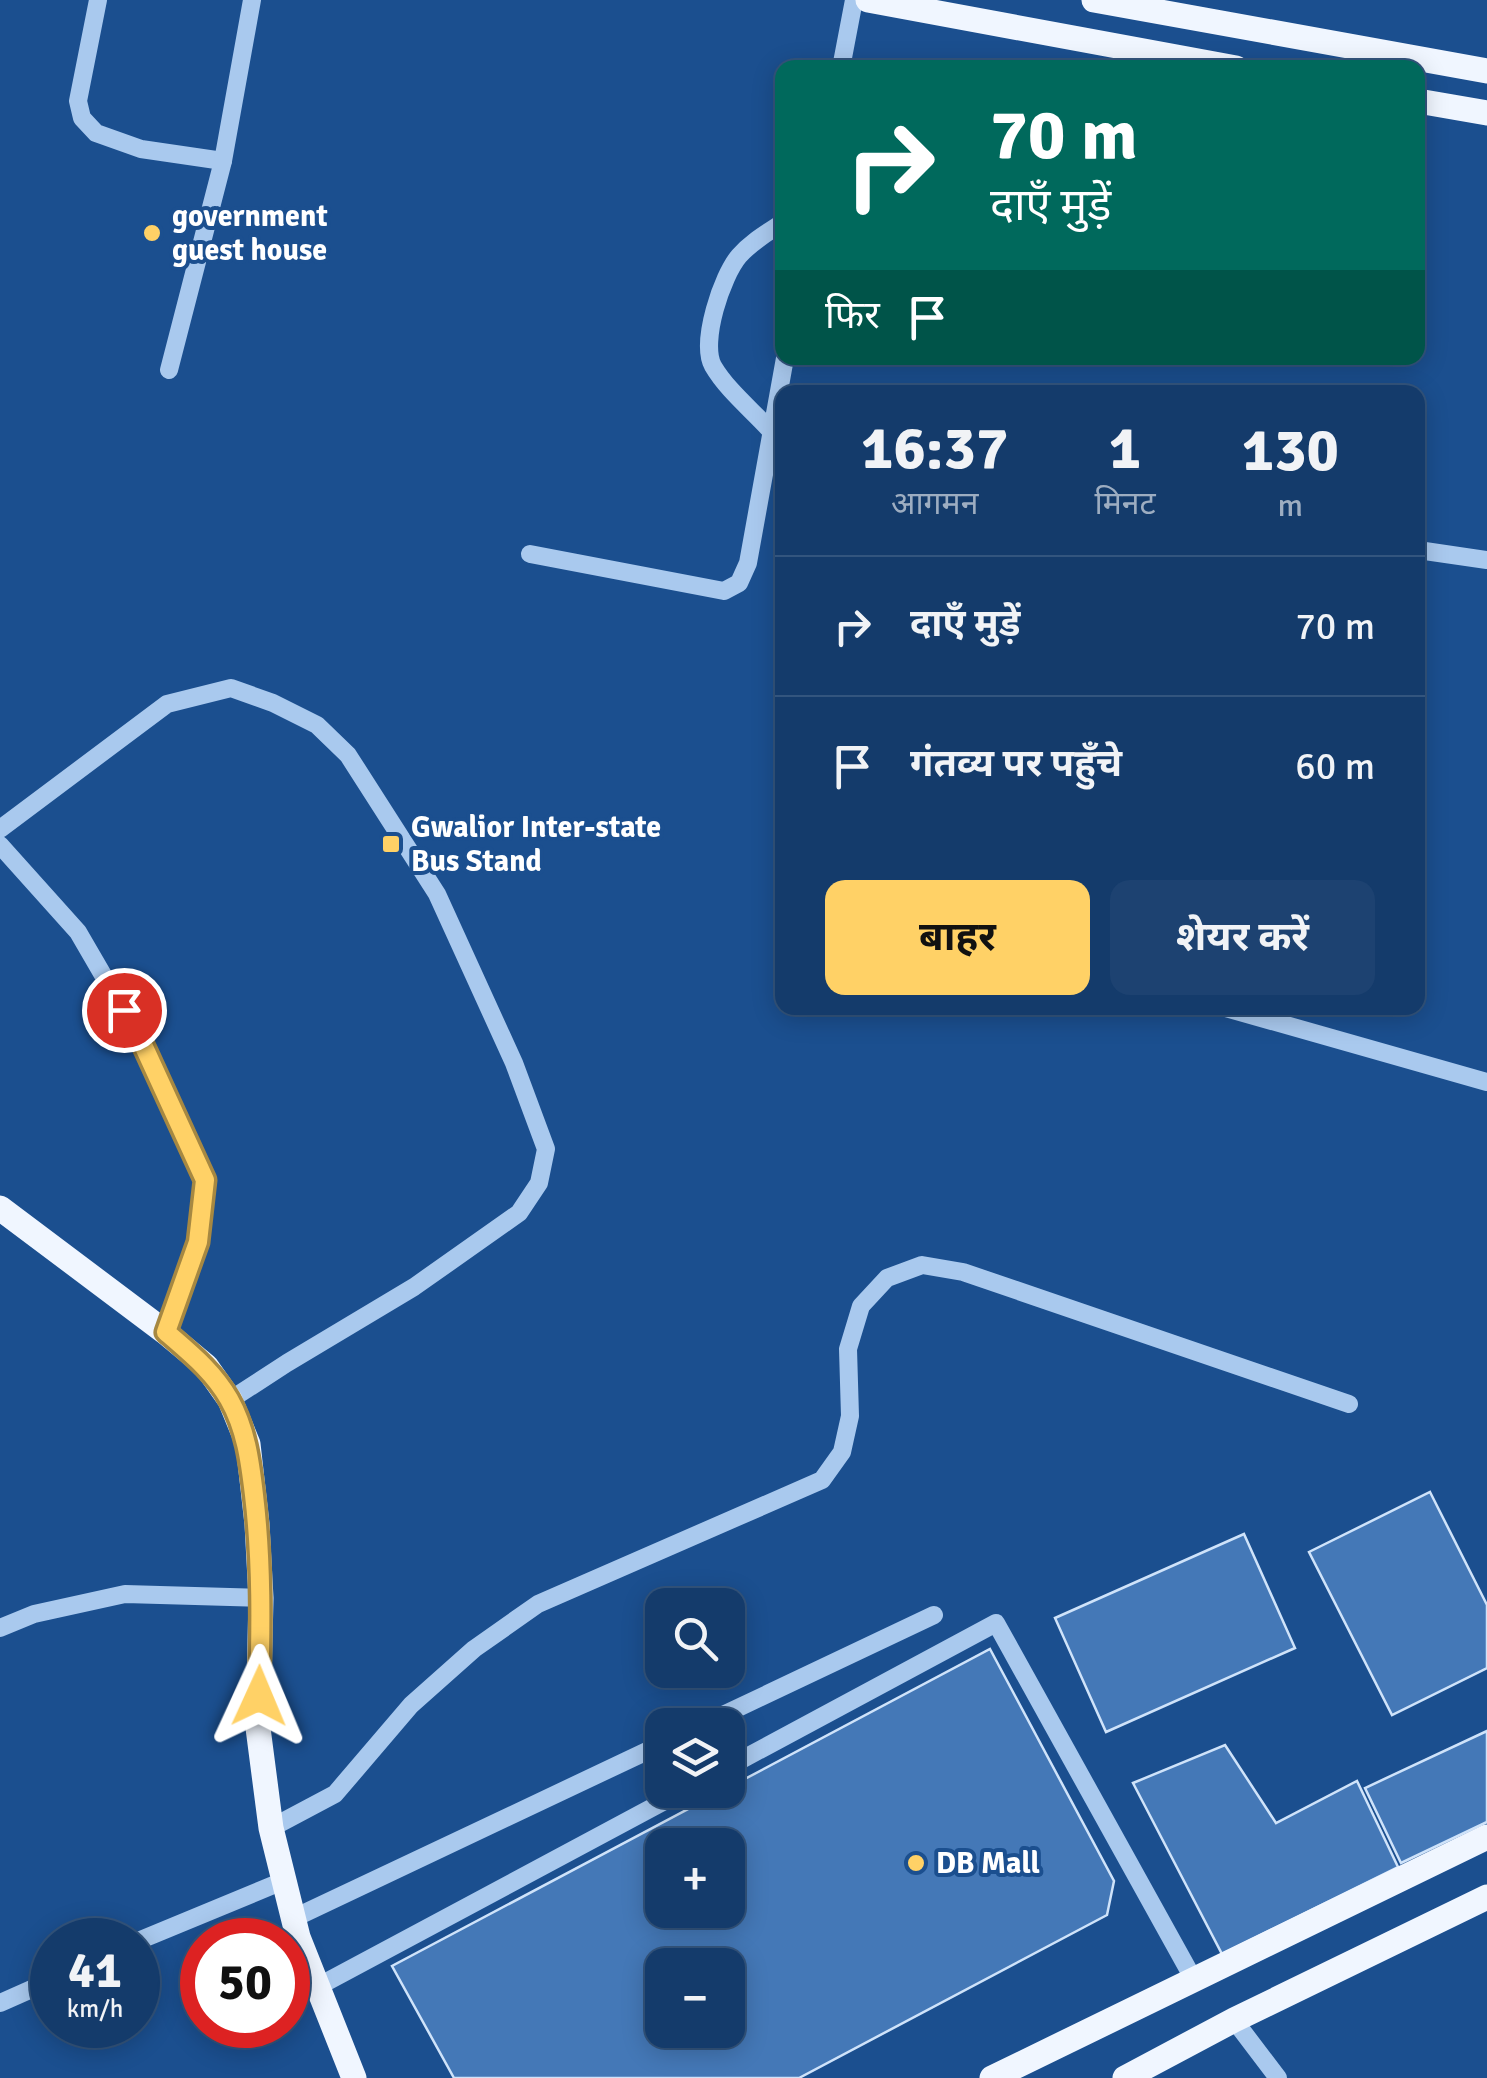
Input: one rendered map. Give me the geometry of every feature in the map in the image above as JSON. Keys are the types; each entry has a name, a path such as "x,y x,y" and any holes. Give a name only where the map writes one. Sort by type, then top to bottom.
{"main road":[{"path":"868,0 1193,60"},
{"path":"1094,0 1487,71"},
{"path":"1425,102 1487,114"},
{"path":"0,1208 166,1332 206,1366 230,1400 248,1444 262,1598 258,1728 271,1828 292,1918"},
{"path":"992,2078 1487,1838"},
{"path":"1125,2078 1234,2020 1487,1897"},
{"path":"310,1969 354,2078"}],"street":[{"path":"98,0 78,101 82,118 96,133 141,149 223,161"},
{"path":"169,370 223,161 252,0"},
{"path":"843,60 854,0"},
{"path":"770,430 711,362 708,336 726,275 752,243 775,228"},
{"path":"530,554 724,591 739,583 748,563 775,406"},
{"path":"1425,551 1487,560"},
{"path":"0,829 167,704 231,688 273,702 317,725 348,756 437,894 514,1063 546,1149 539,1183 519,1213 414,1287 230,1400"},
{"path":"0,845 78,932 139,1036 205,1180 198,1242 166,1332"},
{"path":"1251,1015 1487,1082"},
{"path":"271,1828 335,1794 412,1705 474,1649 538,1604 822,1480 842,1452 850,1416 848,1350 860,1306 887,1278 922,1265 963,1272 1350,1404"},
{"path":"0,1628 34,1614 125,1594 262,1598"},
{"path":"738,1708 934,1615"},
{"path":"745,1758 996,1623 1194,1980"},
{"path":"294,1918 645,1752"},
{"path":"317,1988 652,1808"},
{"path":"160,1932 284,1881"},
{"path":"0,2003 30,1990"},
{"path":"1234,2020 1278,2078"}],"building":[{"path":"1430,1492 1487,1605 1487,1668 1392,1715 1309,1552"},
{"path":"1244,1534 1295,1648 1106,1732 1055,1618"},
{"name":"DB Mall","path":"990,1649 1114,1881 1107,1915 799,2078 454,2078 392,1966 645,1832 645,1928 745,1928 745,1828 652,1828 690,1808 745,1808 745,1779"},
{"path":"1487,1731 1487,1822 1401,1863 1365,1788"},
{"path":"1225,1745 1276,1823 1357,1781 1398,1867 1222,1954 1133,1783"}],"place":[{"name":"government guest house","path":"152,233"},
{"name":"Gwalior Inter-state Bus Stand","path":"391,844"},
{"name":"DB Mall","path":"916,1863"}],"route":[{"path":"124,1010 205,1180 198,1242 166,1332 206,1366 230,1400 248,1444 262,1598 259,1696"}]}
